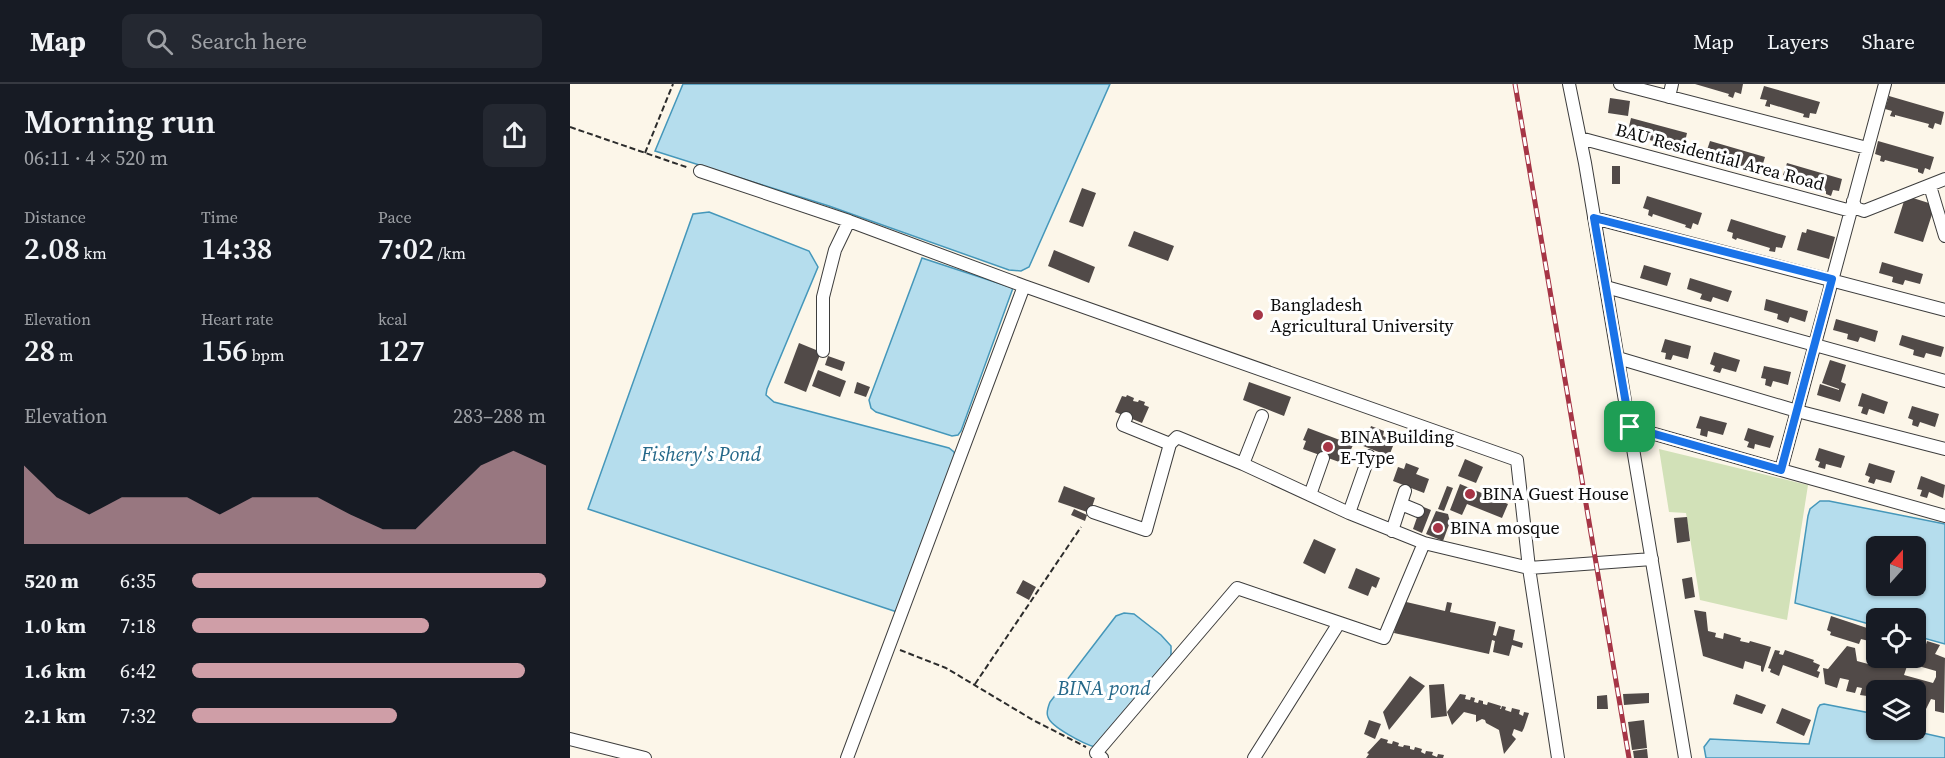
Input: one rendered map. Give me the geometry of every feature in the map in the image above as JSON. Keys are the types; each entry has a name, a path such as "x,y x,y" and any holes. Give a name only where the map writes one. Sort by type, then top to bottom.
{"street":[{"path":"1569,84 1606,287 1685,758"},
{"path":"1620,84 1671,90 1868,148"},
{"path":"1781,470 1885,84"},
{"name":"BAU Residential Area Road","path":"1580,138 1852,206 1864,211 1945,179"},
{"path":"700,171 849,221 1024,286 1517,460 1529,568 1558,758"},
{"path":"1930,186 1945,236"},
{"path":"1594,218 1945,310"},
{"path":"823,351 823,297 834,250 849,221"},
{"path":"847,758 1024,286"},
{"path":"1606,287 1945,381"},
{"path":"1618,358 1797,411 1945,449"},
{"path":"1243,464 1262,416"},
{"path":"1126,418 1123,425 1170,444"},
{"path":"1630,427 1945,516"},
{"path":"1093,512 1146,530 1170,444 1177,436 1349,513 1424,543 1529,568 1652,559"},
{"path":"1349,513 1369,456"},
{"path":"1310,495 1323,458"},
{"path":"1392,531 1405,491"},
{"path":"1401,504 1418,511"},
{"path":"1099,756 1237,588 1384,638 1424,543"},
{"path":"1254,758 1339,623"},
{"path":"570,739 645,758"}],"path":[{"path":"645,153 673,84"},
{"path":"570,127 700,171"},
{"path":"975,684 1081,527"},
{"path":"889,645 946,668 1099,756"}],"green space":[{"path":"1659,449 1808,485 1787,620 1700,600 1686,513 1669,512"}],"water":[{"path":"683,84 1110,84 1029,267 1021,271 1009,270 829,206 655,151"},
{"name":"Fishery's Pond","path":"709,212 809,251 818,267 766,395 774,402 949,448 954,452 956,459 897,612 588,509 693,214"},
{"path":"922,258 1013,288 958,435 952,436 876,412 871,408 869,400"},
{"path":"1820,501 1829,501 1945,524 1945,644 1926,639 1926,608 1866,608 1866,623 1795,603 1810,509"},
{"name":"BINA pond","path":"1124,613 1134,614 1161,635 1171,646 1171,656 1095,747 1061,730 1050,721 1047,714 1050,702 1116,616"},
{"path":"1820,705 1866,712 1866,740 1926,740 1926,734 1945,738 1945,758 1706,758 1704,747 1710,739 1809,744"}],"building":[{"path":"1695,84 1743,84 1741,94 1735,92 1733,98 1728,96 1729,94"},
{"path":"1764,86 1820,102 1816,114 1810,113 1809,118 1803,117 1804,114 1770,104 1770,107 1765,106 1767,100 1760,99"},
{"path":"1889,96 1944,112 1941,125 1935,123 1933,129 1928,127 1929,124 1895,115 1895,117 1890,116 1892,111 1885,109"},
{"path":"1610,98 1630,101 1628,116 1608,113"},
{"path":"1631,118 1687,133 1684,146 1678,144 1676,150 1671,148 1672,146 1638,137 1633,138 1634,133 1628,131"},
{"path":"1710,141 1765,157 1761,170 1756,168 1754,174 1749,172 1749,169 1716,159 1715,162 1711,160 1712,155 1706,153"},
{"path":"1878,141 1934,157 1930,170 1925,168 1923,174 1918,172 1918,169 1885,160 1880,161 1881,156 1875,154"},
{"path":"1787,163 1842,179 1839,191 1833,190 1831,196 1826,194 1826,191 1793,181 1792,184 1788,183 1789,177 1783,175"},
{"path":"1612,166 1620,166 1620,184 1612,184"},
{"path":"1082,188 1096,193 1083,227 1069,222"},
{"path":"1647,196 1702,213 1698,225 1693,223 1691,229 1685,227 1686,225 1653,214 1652,217 1648,215 1649,210 1643,208"},
{"path":"1913,198 1935,205 1923,242 1894,233 1904,201"},
{"path":"1731,219 1786,236 1782,248 1776,247 1775,252 1769,251 1770,248 1732,238 1733,233 1727,231"},
{"path":"1807,229 1835,237 1829,259 1797,250 1802,232 1806,233"},
{"path":"1134,231 1174,246 1168,261 1128,246"},
{"path":"1054,250 1095,267 1089,283 1048,266"},
{"path":"1882,262 1923,274 1920,284 1905,280 1903,285 1892,282 1893,277 1879,273"},
{"path":"1644,265 1671,273 1667,286 1640,278"},
{"path":"1690,278 1732,291 1728,302 1713,297 1711,302 1700,299 1702,294 1687,289"},
{"path":"1766,299 1808,311 1805,322 1790,317 1788,323 1777,319 1778,314 1764,310"},
{"path":"1836,319 1878,331 1875,342 1860,337 1858,342 1847,339 1848,334 1833,330"},
{"path":"1902,335 1944,347 1941,357 1926,353 1924,358 1913,355 1914,350 1899,345"},
{"path":"1665,339 1691,346 1688,359 1673,355 1671,360 1665,359 1666,353 1661,352"},
{"path":"799,343 821,352 806,392 784,383"},
{"path":"1714,352 1740,360 1736,372 1722,368 1720,373 1713,371 1715,366 1710,364"},
{"path":"828,356 845,362 842,371 825,365"},
{"path":"1830,360 1846,365 1841,382 1846,384 1840,402 1817,395 1820,384 1839,390 1822,383"},
{"path":"1764,366 1791,372 1788,385 1773,381 1771,387 1765,385 1766,379 1761,378"},
{"path":"818,370 846,381 840,397 812,386"},
{"path":"857,382 870,387 866,397 854,393"},
{"path":"1249,382 1291,397 1284,416 1243,400"},
{"path":"1862,393 1888,402 1884,414 1869,409 1867,415 1861,413 1863,407 1858,406"},
{"path":"1127,395 1134,398 1133,401 1145,402 1144,405 1149,407 1142,423 1115,412 1122,396"},
{"path":"1912,406 1939,414 1935,427 1920,422 1918,427 1912,425 1913,420 1908,418"},
{"path":"1700,416 1727,423 1723,435 1708,431 1707,437 1700,435 1701,429 1696,428"},
{"path":"1371,426 1384,431 1383,436 1395,441 1389,456 1358,444 1363,430 1369,432"},
{"name":"BINA Building E-Type","path":"1308,428 1353,445 1348,456 1345,454 1342,463 1303,449 1306,441 1303,440"},
{"path":"1748,428 1774,436 1770,448 1755,444 1754,449 1747,447 1749,442 1744,440"},
{"path":"1819,448 1845,456 1841,468 1826,464 1825,469 1818,467 1820,462 1815,460"},
{"path":"1465,459 1483,467 1476,483 1458,476"},
{"path":"1406,463 1419,468 1416,474 1429,479 1424,493 1393,481 1398,467 1404,469"},
{"path":"1869,463 1895,471 1891,483 1876,479 1874,484 1868,482 1870,477 1865,475"},
{"path":"1921,476 1945,485 1943,498 1929,492 1927,498 1920,496 1922,490 1917,489"},
{"name":"BINA Guest House","path":"1460,484 1508,504 1502,518 1467,504 1462,515 1450,510"},
{"path":"1064,486 1095,498 1090,513 1058,502"},
{"path":"1447,486 1453,488 1444,511 1438,509"},
{"path":"1421,506 1431,510 1422,533 1413,529"},
{"path":"1074,509 1087,515 1085,521 1071,515"},
{"name":"BINA mosque","path":"1436,511 1448,514 1450,522 1443,541 1426,534"},
{"path":"1687,517 1690,541 1677,543 1674,518"},
{"path":"1314,539 1336,549 1325,574 1303,563"},
{"path":"1356,568 1380,578 1376,588 1372,586 1368,596 1348,588"},
{"path":"1692,577 1695,597 1685,599 1682,579"},
{"path":"1023,580 1036,587 1029,600 1016,593"},
{"path":"1402,601 1445,611 1447,602 1452,603 1450,612 1496,622 1493,635 1496,636 1499,626 1515,630 1513,640 1523,643 1522,648 1512,645 1509,656 1493,652 1495,641 1492,640 1489,654 1394,633"},
{"path":"1694,610 1706,612 1708,631 1716,633 1715,637 1723,639 1724,633 1741,638 1740,641 1749,643 1750,641 1771,647 1763,672 1761,666 1745,661 1743,669 1703,656"},
{"path":"1831,616 1866,628 1866,640 1861,639 1859,644 1830,635 1831,632 1827,630"},
{"path":"1927,641 1940,645 1935,654 1945,658 1944,713 1935,711 1935,700 1931,699 1926,709 1926,681 1933,683 1936,677 1936,671 1926,668"},
{"path":"1847,646 1855,648 1857,661 1866,663 1866,668 1906,668 1904,675 1922,680 1866,680 1866,696 1860,695 1862,688 1857,687 1855,693 1846,691 1849,680 1840,678 1837,688 1825,684 1823,668 1828,669"},
{"path":"1775,650 1780,651 1779,654 1783,655 1785,650 1814,660 1813,662 1820,665 1817,671 1820,672 1818,678 1783,665 1779,676 1770,672 1771,669 1768,668"},
{"path":"1410,676 1425,686 1389,730 1383,712"},
{"path":"1444,684 1447,716 1431,718 1429,685"},
{"path":"1649,693 1649,703 1624,705 1623,694"},
{"path":"1460,694 1466,695 1465,699 1475,698 1474,702 1478,703 1479,700 1487,705 1488,702 1501,706 1500,709 1502,706 1506,707 1505,710 1511,712 1512,708 1520,710 1519,714 1523,716 1524,712 1529,713 1522,732 1514,729 1512,735 1516,739 1504,754 1499,730 1486,723 1485,720 1476,722 1476,715 1464,712 1452,725 1447,712"},
{"path":"1736,694 1766,705 1762,714 1733,704"},
{"path":"1607,695 1608,709 1597,709 1597,696"},
{"path":"1782,708 1811,720 1804,736 1776,723"},
{"path":"1369,720 1381,724 1375,739 1364,734"},
{"path":"1644,720 1647,748 1632,750 1628,722"},
{"path":"1381,738 1388,740 1387,743 1392,744 1393,741 1399,743 1398,746 1410,746 1410,749 1414,750 1415,747 1422,749 1421,752 1425,754 1426,751 1433,752 1432,755 1437,757 1438,754 1444,755 1443,758 1366,758 1369,754 1367,753"},
{"path":"1647,749 1648,758 1634,758 1633,751"}],"railway":[{"path":"1515,84 1629,758"}],"place":[{"name":"Bangladesh Agricultural University","path":"1258,315"},
{"name":"BINA Building E-Type","path":"1328,447"},
{"name":"BINA Guest House","path":"1470,494"},
{"name":"BINA mosque","path":"1438,528"}],"route":[{"path":"1594,218 1832,279 1781,470 1630,427 1594,218"}]}
